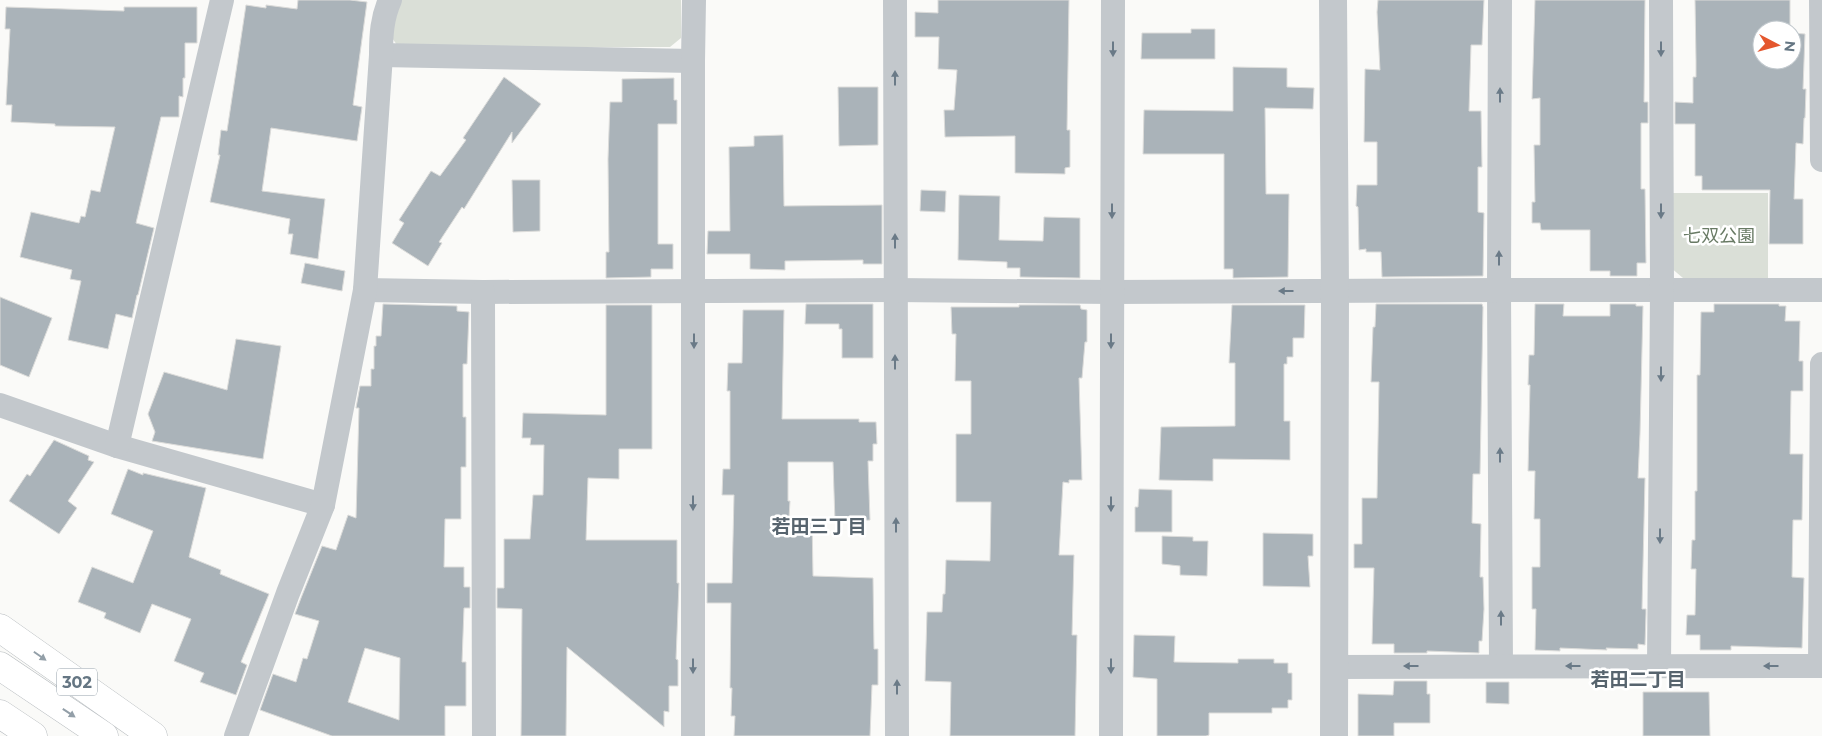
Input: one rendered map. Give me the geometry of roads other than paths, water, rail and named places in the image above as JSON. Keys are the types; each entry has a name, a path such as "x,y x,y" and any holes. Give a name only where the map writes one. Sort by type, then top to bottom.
{"highway":[{"name":"302","path":"0,628 153,736"},
{"path":"0,666 104,736"},
{"path":"0,714 33,736"}],"street":[{"path":"117,446 222,0"},
{"path":"236,736 288,593 324,505 365,290 381,55 381,30 386,8 390,0"},
{"path":"692,736 694,0"},
{"path":"895,0 897,736"},
{"path":"1111,736 1113,0"},
{"path":"1333,0 1335,291 1334,736"},
{"path":"1500,0 1501,666"},
{"path":"1659,666 1662,290 1661,0"},
{"path":"1821,0 1822,160"},
{"path":"381,55 693,61"},
{"path":"365,290 483,292 1822,290"},
{"path":"483,292 484,736"},
{"path":"1334,667 1821,666 1822,364"},
{"path":"0,405 117,446 324,505"}],"district":[{"name":"若田三丁目","path":"819,526"},
{"name":"若田二丁目","path":"1638,679"}],"park label":[{"name":"七双公園","path":"1719,236"}]}
